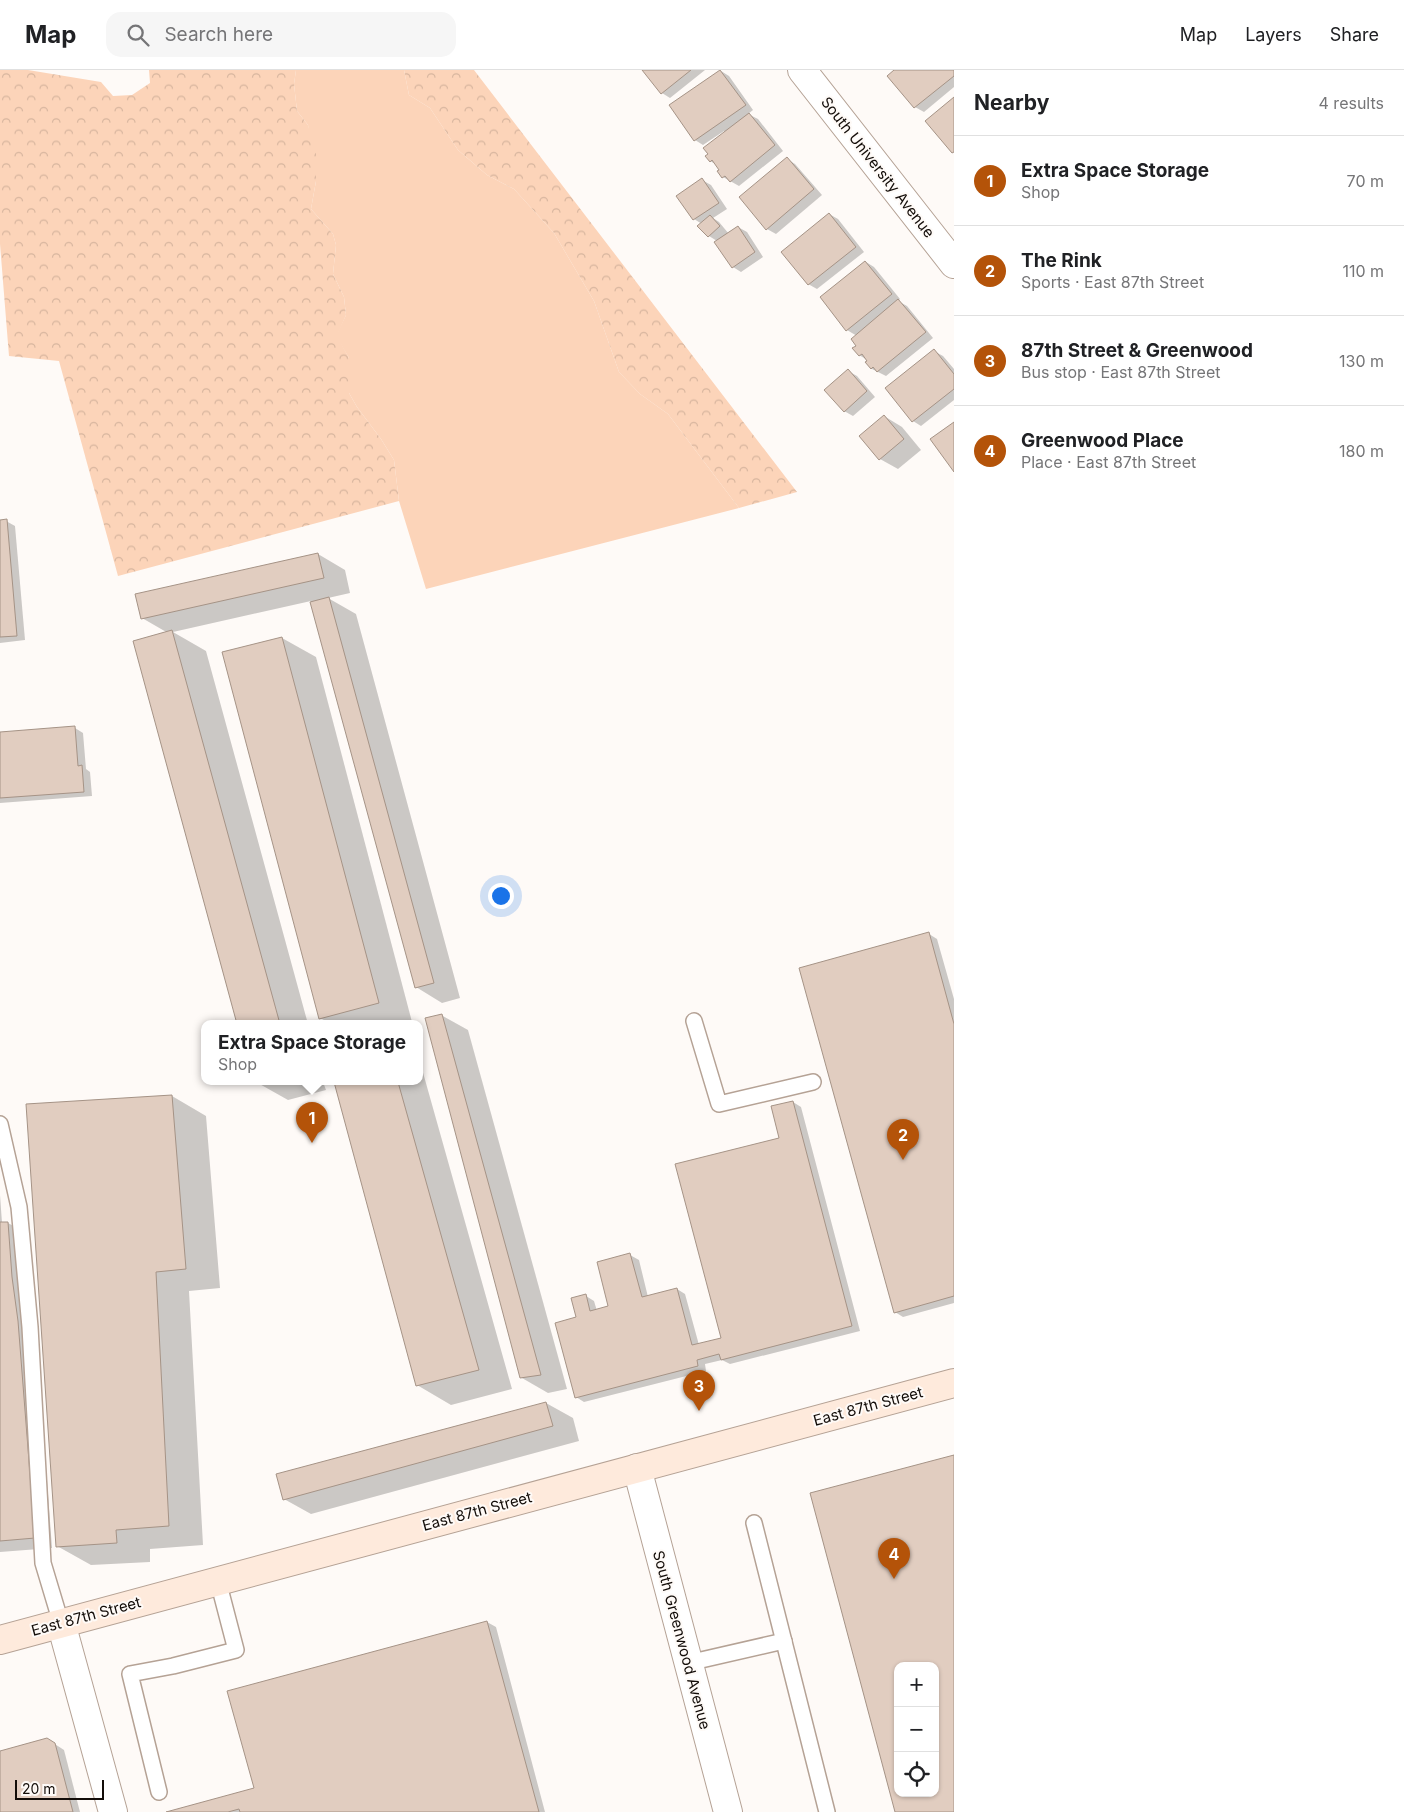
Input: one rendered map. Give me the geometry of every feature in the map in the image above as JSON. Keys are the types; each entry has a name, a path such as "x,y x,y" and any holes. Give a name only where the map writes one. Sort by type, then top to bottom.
{"main road":[{"name":"East 87th Street","path":"0,1640 954,1383"}],"street":[{"name":"South University Avenue","path":"802,70 954,264"},
{"name":"South Greenwood Avenue","path":"637,1468 728,1812"},
{"path":"61,1623 113,1812"}],"lane":[{"path":"694,1021 719,1104 813,1082"},
{"path":"0,1124 20,1207 30,1327 43,1564 61,1623"},
{"path":"754,1523 827,1812"},
{"path":"159,1792 130,1674 173,1666 236,1650 218,1581"},
{"path":"688,1663 784,1641"}],"green space":[{"path":"0,70 28,70 101,82 113,96 132,95 150,83 149,70 296,70 294,84 297,111 308,125 316,153 316,181 311,209 333,234 336,245 333,274 344,297 346,315 337,336 349,358 349,393 394,460 399,501 118,576 59,361 9,356 0,244"},
{"path":"296,70 404,70 409,95 430,108 458,150 487,175 514,189 554,233 594,301 619,372 640,394 668,414 739,508 426,589 399,501 394,460 349,393 349,358 336,336 346,315 344,297 333,274 336,245 333,234 311,209 316,181 308,125 297,111 294,84"},
{"path":"404,70 474,70 797,492 739,508 668,414 640,394 619,372 594,301 554,233 514,189 487,175 458,150 430,108 409,95"}],"building":[{"path":"642,70 691,70 661,94"},
{"path":"720,70 746,105 694,141 669,105"},
{"path":"894,70 954,70 954,76 914,108 887,76"},
{"path":"954,97 954,152 952,153 925,121"},
{"path":"749,113 775,145 730,182 725,176 722,178 712,160 710,162 705,156 708,154 703,148"},
{"path":"787,157 814,189 766,230 739,197"},
{"path":"702,178 719,203 693,220 676,196"},
{"path":"829,213 856,247 808,285 781,252"},
{"path":"710,215 720,226 708,237 697,226"},
{"path":"738,226 755,252 732,268 714,242"},
{"path":"865,261 892,294 846,331 820,297"},
{"path":"898,299 926,332 877,372 873,367 871,369 865,362 867,361 862,354 859,356 852,348 856,346 851,339"},
{"path":"934,349 954,374 954,389 912,422 885,388"},
{"path":"848,369 867,391 844,412 824,390"},
{"path":"884,415 904,439 879,460 859,436"},
{"path":"954,422 954,472 930,439"},
{"path":"7,519 17,636 0,637 0,520"},
{"path":"318,553 324,578 141,619 135,594"},
{"path":"329,597 434,983 415,988 310,602"},
{"path":"172,630 279,1020 236,1020 133,641"},
{"path":"282,637 379,1003 319,1019 222,652"},
{"path":"75,726 78,766 82,765 84,792 0,798 0,732"},
{"path":"929,932 954,1024 954,1296 894,1313 799,968"},
{"path":"442,1014 541,1375 520,1378 425,1018"},
{"path":"335,1085 399,1085 479,1370 416,1386"},
{"path":"172,1095 186,1269 156,1272 169,1526 116,1530 117,1543 56,1547 26,1104"},
{"path":"793,1101 852,1326 721,1360 719,1354 697,1360 698,1366 575,1398 555,1323 576,1317 571,1298 586,1294 590,1311 608,1306 597,1262 630,1253 642,1297 677,1288 692,1345 721,1338 675,1164 779,1138 771,1106"},
{"path":"0,1222 8,1222 12,1277 18,1321 35,1538 0,1541"},
{"path":"546,1402 553,1426 283,1500 276,1474"},
{"path":"954,1455 954,1812 895,1812 810,1493"},
{"path":"487,1621 539,1812 240,1812 239,1809 228,1812 166,1812 254,1788 227,1691"},
{"path":"47,1738 55,1743 73,1812 0,1812 0,1751"}],"place":[{"name":"Extra Space Storage","path":"312,1143"},
{"name":"The Rink","path":"903,1160"},
{"name":"87th Street & Greenwood","path":"699,1411"},
{"name":"Greenwood Place","path":"894,1579"}]}
